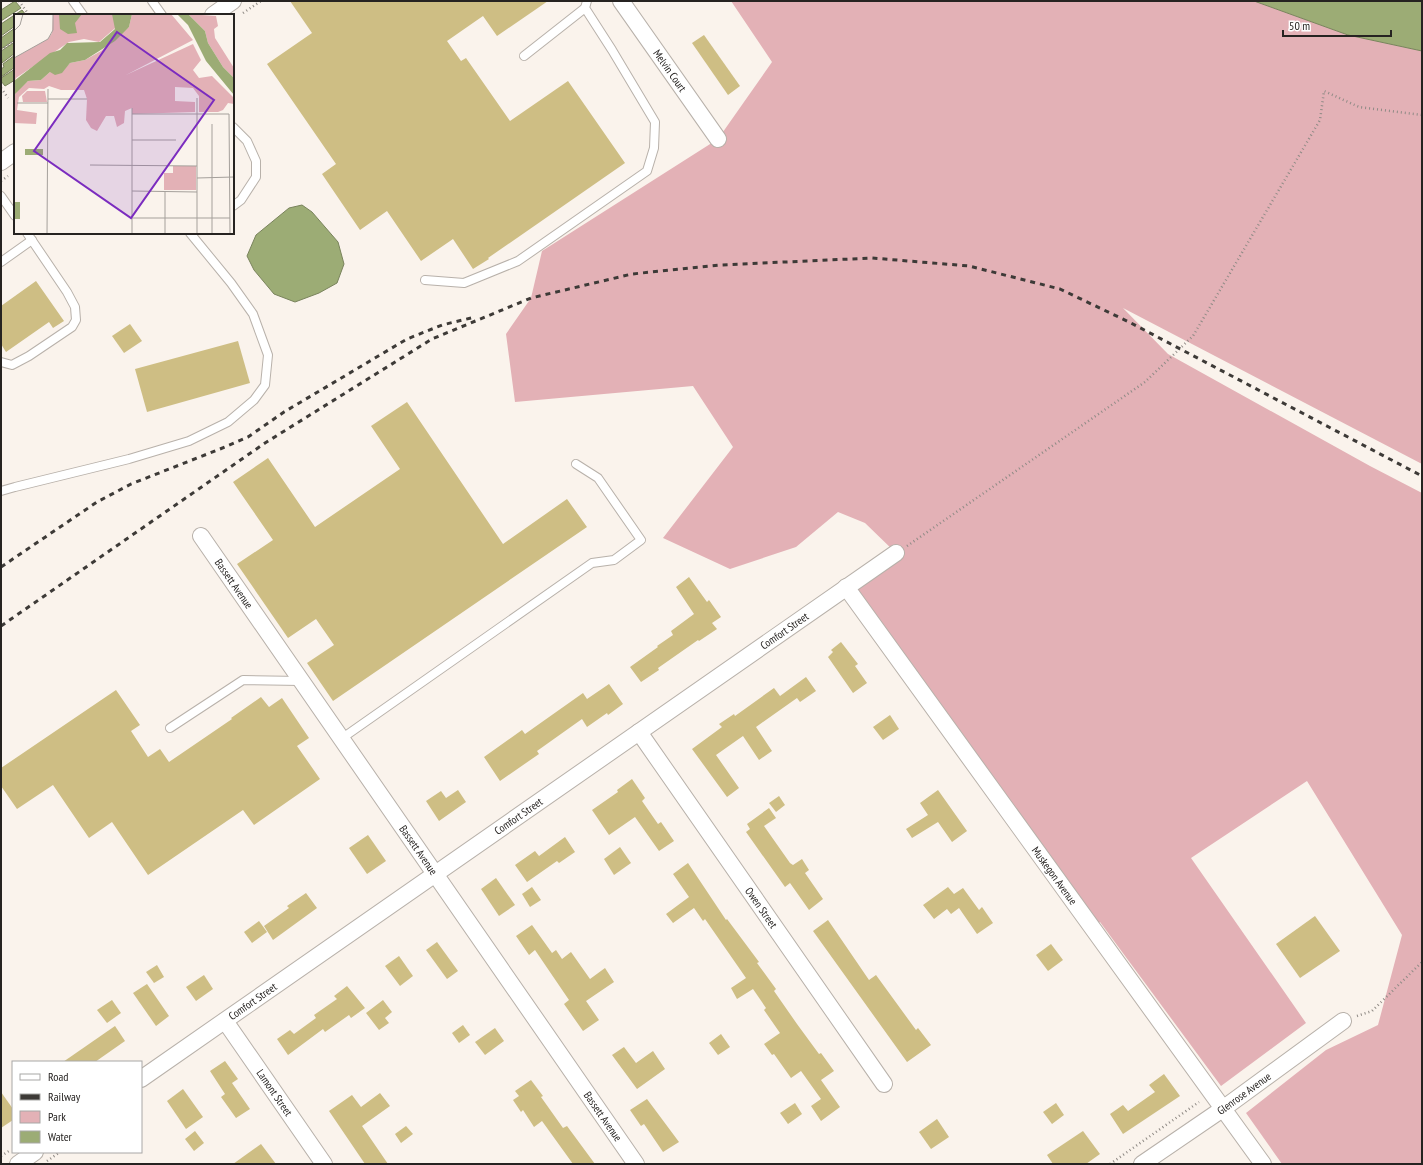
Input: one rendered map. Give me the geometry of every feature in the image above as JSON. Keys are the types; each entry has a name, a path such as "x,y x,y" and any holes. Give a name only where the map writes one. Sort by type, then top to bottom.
{"street":[{"path":"214,14 233,1"},
{"name":"Melvin Court","path":"621,1 718,139"},
{"path":"1,162 14,153"},
{"name":"Bassett Avenue","path":"202,536 434,874 636,1164"},
{"name":"Comfort Street","path":"142,1078 896,553"},
{"name":"Muskegon Avenue","path":"846,587 1264,1164"},
{"name":"Owen Street","path":"639,732 884,1084"},
{"name":"Lamont Street","path":"225,1021 324,1164"},
{"name":"Glenrose Avenue","path":"1142,1164 1224,1108 1343,1021"},
{"path":"18,1164 34,1153"}],"lane":[{"path":"73,1 82,14"},
{"path":"152,1 161,14"},
{"path":"425,280 464,283 518,261 647,170 654,148 655,122 586,5 524,56"},
{"path":"234,128 247,141 256,161 256,177 241,200 234,205"},
{"path":"1,196 14,215"},
{"path":"1,491 129,459 189,441 228,422 258,395 265,385 268,355 253,314 231,283 191,234"},
{"path":"1,262 29,236 75,306 76,320 72,327 29,356 12,365 1,362"},
{"path":"342,739 592,563 614,560 641,540 598,478 576,464"},
{"path":"170,728 243,680 302,681"}],"path":[{"path":"19,1 28,14"},
{"path":"239,16 261,1"},
{"path":"1,50 14,41"},
{"path":"1,88 8,98"},
{"path":"896,553 1145,382 1193,336 1320,120 1324,92 1359,107 1422,115"},
{"path":"1343,1021 1372,1011 1422,962"},
{"path":"1110,1164 1199,1102"},
{"path":"43,1164 59,1153"}],"green space":[{"path":"731,1 1254,1 1348,35 1422,51 1422,464 1123,308 1168,354 1370,466 1422,493 1422,1164 1282,1164 1246,1113 1326,1050 1378,1025 1402,935 1307,781 1191,858 1306,1023 1221,1086 1100,922 1092,927 846,587 896,553 865,523 838,512 796,547 730,569 663,538 733,447 693,386 515,402 506,334 531,298 542,251 718,139 772,62"}],"water":[{"path":"15,1 21,8 1,21 1,10"},
{"path":"1254,1 1422,1 1422,51 1348,35"},
{"path":"22,10 25,14 16,14"},
{"path":"14,15 14,27 1,36 1,24"},
{"path":"14,29 14,41 1,49 1,38"},
{"path":"14,43 14,54 2,63 1,51"},
{"path":"14,56 14,68 1,77 1,69 4,67 3,64"},
{"path":"14,70 14,81 5,86 1,81 1,78"},
{"path":"302,205 312,212 338,242 344,264 337,283 319,293 295,302 274,294 254,270 247,256 256,235 289,208"}],"building":[{"path":"290,1 548,1 497,36 483,16 447,41 461,61 466,58 510,121 568,81 625,163 473,269 453,239 421,261 387,211 360,230 322,174 336,164 267,64 312,33"},
{"path":"704,35 740,86 728,95 692,43"},
{"path":"36,281 64,321 53,328 49,322 6,352 1,344 1,306"},
{"path":"130,324 142,341 124,353 112,336"},
{"path":"238,341 250,383 147,412 135,369"},
{"path":"407,402 503,544 567,499 587,527 333,701 307,663 334,645 316,619 288,638 237,564 273,540 233,482 268,458 315,527 400,469 371,426"},
{"path":"689,577 707,602 709,600 721,617 712,623 717,629 699,641 698,640 641,682 630,667 673,635 671,631 694,614 676,587"},
{"path":"841,642 858,664 855,666 867,683 853,693 828,657 833,652 831,650"},
{"path":"806,677 816,691 800,702 797,698 756,727 772,751 759,760 743,736 716,755 739,788 727,797 692,749 722,727 719,724 734,714 735,716 774,688 780,696"},
{"path":"609,684 623,704 587,727 582,719 537,751 539,754 500,781 484,757 522,730 525,734 583,693 587,699"},
{"path":"116,690 140,725 131,731 148,757 160,749 169,762 232,719 231,718 261,697 269,707 282,698 309,738 297,746 320,779 254,825 243,810 148,875 112,822 89,838 53,785 17,809 1,786 1,768"},
{"path":"890,715 899,729 883,740 873,727"},
{"path":"632,779 645,798 642,801 658,824 661,822 674,841 659,851 635,817 609,835 592,810 618,792 617,790"},
{"path":"458,790 466,802 439,821 426,801 441,791 446,798"},
{"path":"938,790 967,831 952,842 938,822 912,838 906,829 928,815 920,803"},
{"path":"779,796 785,805 776,812 769,803"},
{"path":"769,808 776,818 764,826 790,863 793,865 802,859 809,870 805,873 823,899 809,910 790,883 785,887 746,832 750,829 747,824"},
{"path":"368,835 386,861 367,874 349,848"},
{"path":"565,837 575,852 559,863 557,861 527,882 515,865 535,851 539,856"},
{"path":"620,847 631,863 614,875 604,859"},
{"path":"688,863 726,920 727,919 759,962 757,963 776,989 774,991 797,1024 819,1054 821,1053 834,1071 821,1080 840,1107 821,1121 811,1106 821,1099 801,1071 791,1078 774,1054 772,1055 764,1044 780,1033 764,1010 766,1008 753,989 737,999 731,988 746,978 705,919 703,921 694,908 673,923 666,914 689,897 673,874"},
{"path":"496,878 515,905 499,916 481,889"},
{"path":"532,887 541,900 530,907 522,894"},
{"path":"948,887 954,894 963,888 979,910 982,907 993,923 977,934 959,908 951,914 947,909 934,919 923,905"},
{"path":"306,893 317,908 273,940 264,926 289,908 287,906"},
{"path":"1315,916 1340,951 1300,978 1276,944"},
{"path":"828,920 869,980 876,975 916,1030 918,1028 931,1045 907,1062 813,931"},
{"path":"259,921 267,932 252,943 244,932"},
{"path":"532,925 552,953 556,950 562,959 571,952 590,979 605,968 614,982 586,1001 599,1020 583,1031 564,1004 569,1000 535,950 529,955 516,936"},
{"path":"437,942 458,971 447,979 426,950"},
{"path":"1051,944 1063,960 1048,971 1036,955"},
{"path":"399,956 413,976 400,986 385,966"},
{"path":"157,965 164,977 154,983 146,972"},
{"path":"204,975 213,989 196,1001 186,987"},
{"path":"147,984 169,1016 156,1026 133,993"},
{"path":"347,986 365,1008 351,1018 349,1015 325,1032 323,1029 288,1055 277,1039 290,1030 294,1034 316,1018 314,1015 337,999 334,996"},
{"path":"112,1000 121,1013 107,1023 97,1010"},
{"path":"383,1000 392,1012 385,1018 389,1023 379,1030 366,1013"},
{"path":"463,1025 470,1035 459,1043 452,1033"},
{"path":"115,1026 125,1041 96,1061 64,1061"},
{"path":"495,1028 504,1041 485,1055 475,1042"},
{"path":"721,1034 730,1047 718,1055 709,1043"},
{"path":"624,1047 636,1063 653,1051 665,1069 637,1089 612,1055"},
{"path":"225,1061 238,1079 232,1083 250,1109 236,1118 221,1097 225,1094 210,1071"},
{"path":"1164,1074 1180,1096 1123,1134 1110,1114 1123,1105 1128,1111 1155,1092 1149,1085"},
{"path":"531,1080 563,1128 567,1126 595,1164 573,1164 542,1121 534,1127 523,1110 521,1112 513,1100 519,1096 515,1091"},
{"path":"183,1089 203,1117 186,1129 167,1101"},
{"path":"1,1092 12,1108 12,1121 1,1128"},
{"path":"380,1093 390,1106 362,1126 388,1164 365,1164 329,1111 352,1095 361,1107"},
{"path":"647,1099 679,1142 663,1152 644,1124 641,1126 630,1110"},
{"path":"795,1103 802,1114 788,1124 780,1113"},
{"path":"1056,1103 1064,1115 1052,1124 1043,1112"},
{"path":"937,1119 949,1137 931,1149 919,1132"},
{"path":"406,1126 413,1134 401,1143 395,1134"},
{"path":"195,1131 204,1143 194,1151 185,1139"},
{"path":"1083,1131 1100,1154 1086,1164 1053,1164 1047,1155"},
{"path":"261,1144 276,1164 233,1164"}],"railway":[{"path":"1,626 265,443 432,339 531,298 632,274 720,265 872,258 969,266 1060,289 1129,322 1422,476"},
{"path":"1,567 97,502 131,484 248,437 284,412 407,339 442,325 475,317"}]}
